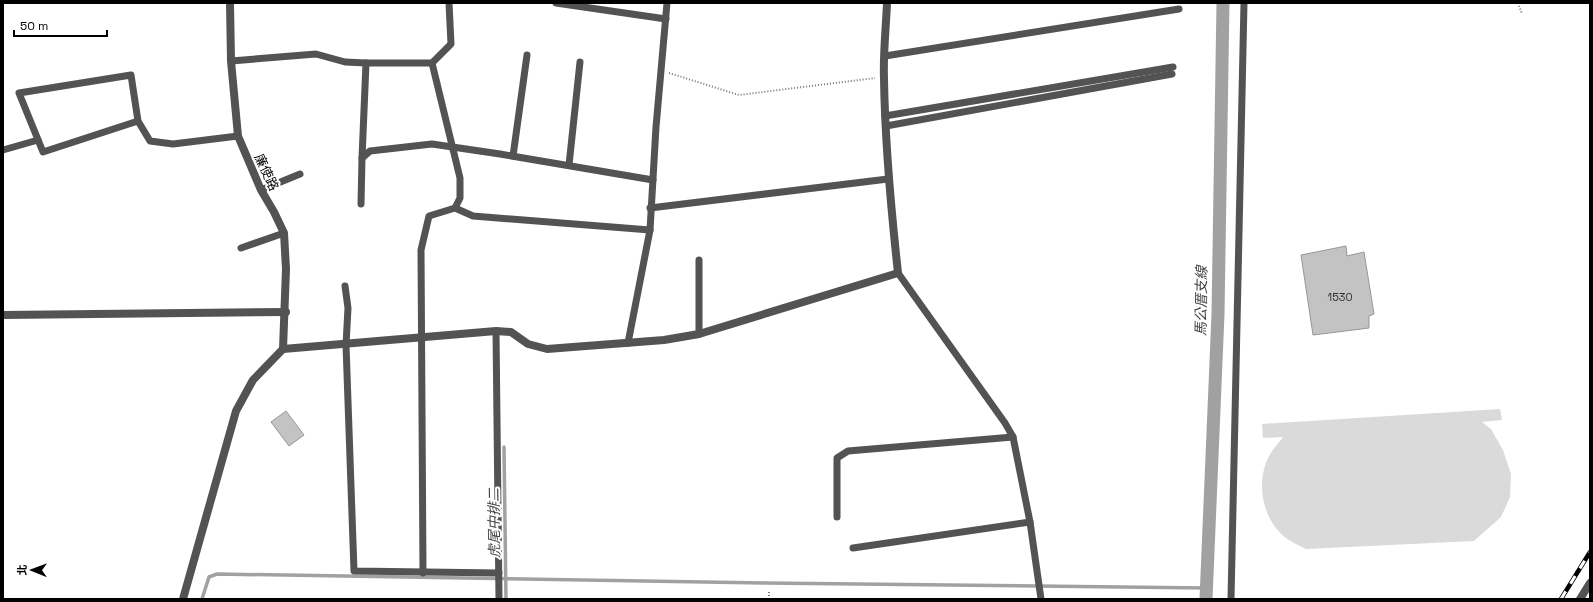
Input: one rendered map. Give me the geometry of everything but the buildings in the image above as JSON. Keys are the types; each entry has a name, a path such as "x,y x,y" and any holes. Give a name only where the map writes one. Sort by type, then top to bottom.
{"street":[{"name":"廉使路","path":"230,3 231,61 238,136 261,190 284,233 286,312 283,349"},
{"path":"182,599 236,411 254,380 283,349 496,332 511,332 528,344 546,349 664,340 699,334 898,273 888,179 885,116 884,77 887,3"},
{"path":"3,315 286,312"},
{"path":"1580,599 1590,583"}],"lane":[{"path":"231,61 316,54 345,62 366,64 432,63 451,44 449,3"},
{"path":"556,3 666,19"},
{"path":"628,343 650,230 650,208 656,127 667,3"},
{"path":"1231,599 1244,3"},
{"path":"885,56 1180,9"},
{"path":"513,156 527,55"},
{"path":"569,165 580,62"},
{"path":"432,63 460,178 460,198 455,208"},
{"path":"361,204 366,64"},
{"path":"885,116 1172,70 886,126"},
{"path":"138,121 43,152 19,93 131,75 138,121 150,141 172,144 238,136"},
{"path":"3,150 38,140"},
{"path":"362,158 370,151 432,144 453,146 653,180"},
{"path":"261,190 300,174"},
{"path":"650,208 888,179"},
{"path":"423,573 421,250 429,216 455,208 473,216 650,230"},
{"path":"241,248 284,233"},
{"path":"699,260 699,334"},
{"path":"898,273 1006,423 1013,437 1030,522 1041,599"},
{"path":"345,286 348,308 346,345 354,571 499,573"},
{"path":"496,332 499,599"},
{"path":"837,517 837,458 848,451 1013,437"},
{"path":"853,548 1030,522"}],"path":[{"path":"1518,3 1522,14"},
{"path":"662,71 739,95 884,77"},
{"path":"769,590 769,599"}],"shaded area":[{"path":"1500,409 1502,420 1482,422 1491,429 1503,450 1511,474 1510,497 1501,517 1474,541 1306,549 1291,541 1281,533 1269,516 1263,495 1263,473 1269,456 1283,437 1263,438 1262,424"}],"waterway":[{"name":"馬公厝支線","path":"1206,599 1218,314 1223,3"},
{"name":"虎尾中排二","path":"504,447 506,599"},
{"path":"202,599 209,577 217,574 765,583 1207,588"}],"railway":[{"path":"1561,599 1590,552"}]}
